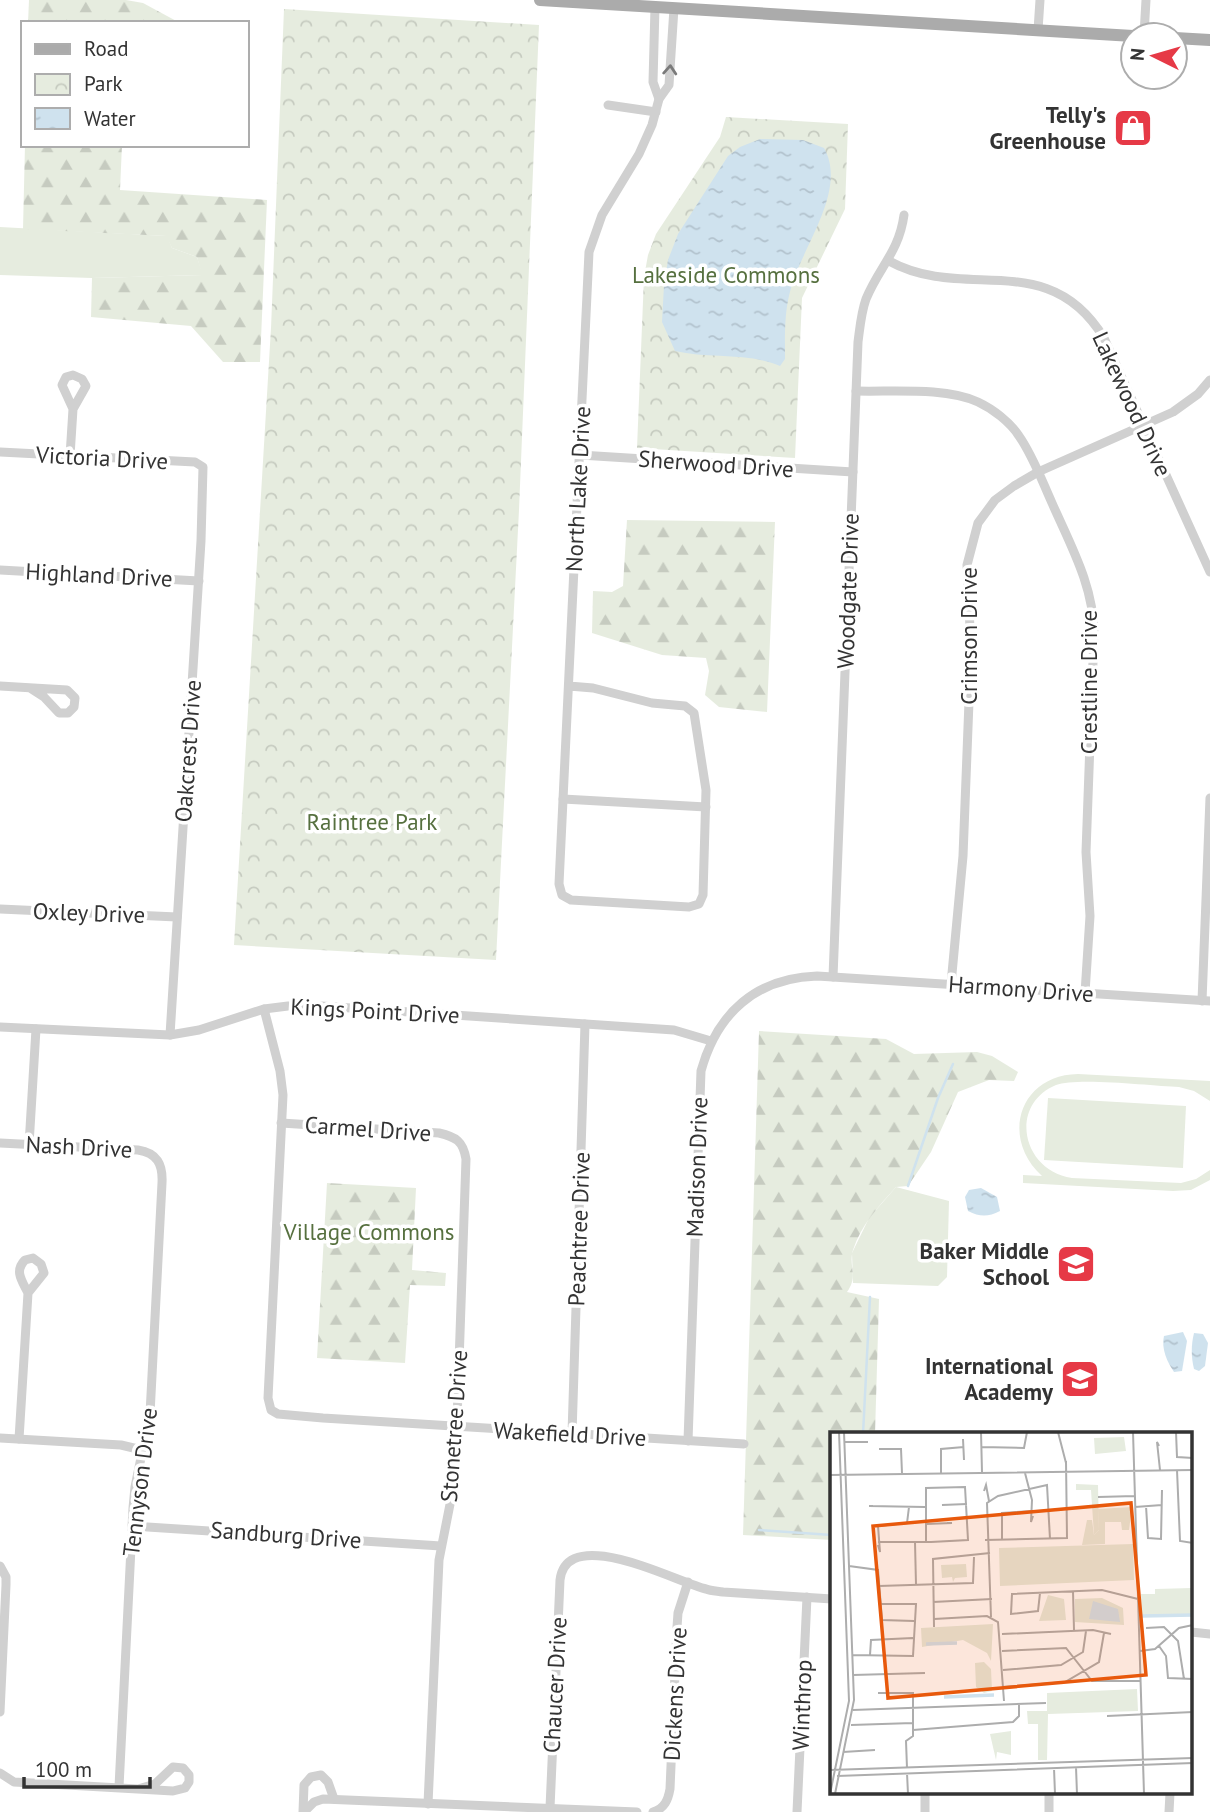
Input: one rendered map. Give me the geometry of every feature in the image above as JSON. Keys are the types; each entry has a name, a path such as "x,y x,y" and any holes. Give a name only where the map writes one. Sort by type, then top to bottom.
{"main road":[{"path":"540,0 1119,35"},
{"path":"1189,39 1210,40"}],"street":[{"path":"1038,30 1040,0"},
{"path":"1145,21 1146,0"},
{"name":"North Lake Drive","path":"655,7 653,82 659,99"},
{"name":"North Lake Drive","path":"674,8 669,85 659,99 639,154 602,215 589,252 559,884 562,895 571,900 689,907 699,904 703,895 706,807"},
{"path":"608,105 656,112"},
{"name":"Woodgate Drive","path":"833,977 856,391 863,310 901,233 904,215"},
{"name":"Lakewood Drive","path":"888,261 927,276 1023,281 1039,285 1064,296 1087,315 1096,325 1210,572"},
{"name":"Crimson Drive","path":"951,985 963,856 971,650 967,565 978,523 995,500 1014,486 1038,472 1186,404 1210,380"},
{"name":"Crestline Drive","path":"856,391 961,396 979,403 1010,424 1038,472 1086,581 1094,623 1086,839 1090,916 1085,993"},
{"path":"70,456 73,409"},
{"name":"Victoria Drive","path":"0,452 195,462 203,467"},
{"name":"Sherwood Drive","path":"580,455 853,472"},
{"name":"Oakcrest Drive","path":"170,1035 205,480 203,467"},
{"name":"Highland Drive","path":"0,570 199,581"},
{"path":"0,686 67,690 75,698 74,707 68,713 59,713 44,696 30,688"},
{"path":"563,799 706,807 705,778 694,713 685,706 652,703 603,690 569,686"},
{"path":"1206,1001 1210,797"},
{"name":"Oxley Drive","path":"0,909 177,917"},
{"name":"Harmony Drive","path":"833,977 1206,1001"},
{"name":"Madison Drive","path":"688,1441 701,1071 711,1041 734,1010 768,986 799,978 833,977"},
{"name":"Kings Point Drive","path":"0,1027 170,1035 199,1030 264,1009 321,1006 680,1031 711,1041"},
{"path":"264,1009 281,1071 281,1124"},
{"name":"Peachtree Drive","path":"572,1434 585,1024"},
{"path":"29,1145 36,1029"},
{"name":"Carmel Drive","path":"281,1124 454,1136"},
{"name":"Wakefield Drive","path":"281,1124 268,1398 271,1410 287,1415 744,1444"},
{"name":"Stonetree Drive","path":"428,1804 441,1546 454,1488 457,1427 466,1159 461,1142 454,1136"},
{"name":"Nash Drive","path":"0,1143 138,1150 157,1158"},
{"name":"Tennyson Drive","path":"119,1787 135,1487 150,1414 162,1184 161,1167 157,1158"},
{"path":"19,1439 28,1293"},
{"path":"0,1438 121,1445 142,1450"},
{"name":"Sandburg Drive","path":"132,1526 441,1546"},
{"name":"Chaucer Drive","path":"550,1808 559,1580 565,1563 583,1556 615,1558 644,1565 688,1583"},
{"path":"0,1566 6,1577 6,1585 0,1712"},
{"path":"688,1583 723,1592 830,1599"},
{"name":"Dickens Drive","path":"653,1812 664,1806 670,1789 678,1613 688,1583"},
{"name":"Winthrop","path":"797,1812 807,1597"},
{"path":"1192,1632 1210,1634"},
{"path":"1,1775 23,1783 178,1791 187,1785 189,1775 183,1768 173,1767 155,1784 138,1788"},
{"path":"304,1812 304,1785 311,1777 321,1775 328,1782 334,1799"},
{"path":"925,1794 925,1812"},
{"path":"1049,1794 1049,1812"},
{"path":"1169,1812 1170,1794"},
{"path":"304,1812 314,1802 334,1799 637,1812"}],"green space":[{"path":"29,0 126,0 143,3 176,21 28,21"},
{"name":"Raintree Park","path":"284,9 539,25 519,510 496,960 234,945 271,328"},
{"name":"Lakeside Commons","path":"726,117 848,124 845,209 802,298 795,458 637,448 644,277 648,255 656,234 720,137"},
{"path":"25,147 122,147 120,190 267,200 260,362 223,362 191,326 91,317 92,278 202,275 197,257 172,248 166,236 23,229"},
{"path":"0,227 167,236 172,248 197,257 203,275 92,278 0,275"},
{"path":"627,520 775,522 767,712 719,707 705,695 709,671 706,658 662,655 592,633 593,591 612,592 623,586"},
{"path":"759,1031 886,1039 914,1054 977,1052 992,1056 1018,1072 1014,1081 989,1080 958,1092 931,1152 908,1186 896,1187 871,1216 856,1241 852,1256 853,1276 847,1292 879,1299 875,1432 830,1432 830,1540 743,1535"},
{"path":"1078,1074 1210,1081 1210,1101 1194,1091 1179,1087 1097,1082 1056,1085 1041,1094 1031,1107 1027,1121 1027,1136 1032,1151 1042,1163 1055,1173 1072,1178 1181,1183 1196,1179 1210,1170 1210,1180 1191,1190 1173,1191 1023,1183 1023,1175 1042,1176 1029,1161 1022,1144 1019,1127 1022,1111 1030,1097 1042,1085 1058,1077"},
{"path":"1048,1098 1186,1106 1183,1168 1044,1160"},
{"name":"Village Commons","path":"327,1183 416,1188 412,1270 446,1273 445,1286 410,1285 405,1363 317,1358"},
{"path":"896,1187 949,1201 947,1277 938,1286 853,1283 852,1253 869,1218"}],"water":[{"path":"760,139 803,140 824,148 830,164 831,182 827,200 789,297 785,323 785,359 780,366 742,357 675,351 662,322 668,260 678,234 728,156 740,147"},
{"path":"981,1188 997,1197 1000,1211 984,1216 968,1211 965,1197 969,1190"},
{"path":"1183,1332 1187,1341 1182,1371 1174,1372 1165,1355 1164,1336"},
{"path":"1194,1333 1203,1334 1208,1343 1205,1366 1199,1371 1194,1369 1192,1360"}],"waterway":[{"path":"908,1186 938,1098 953,1064"},
{"path":"863,1432 870,1297"},
{"path":"759,1530 830,1535"}],"place":[{"name":"Telly's Greenhouse","path":"1133,128"},
{"name":"Baker Middle School","path":"1076,1264"},
{"name":"International Academy","path":"1080,1379"}]}
